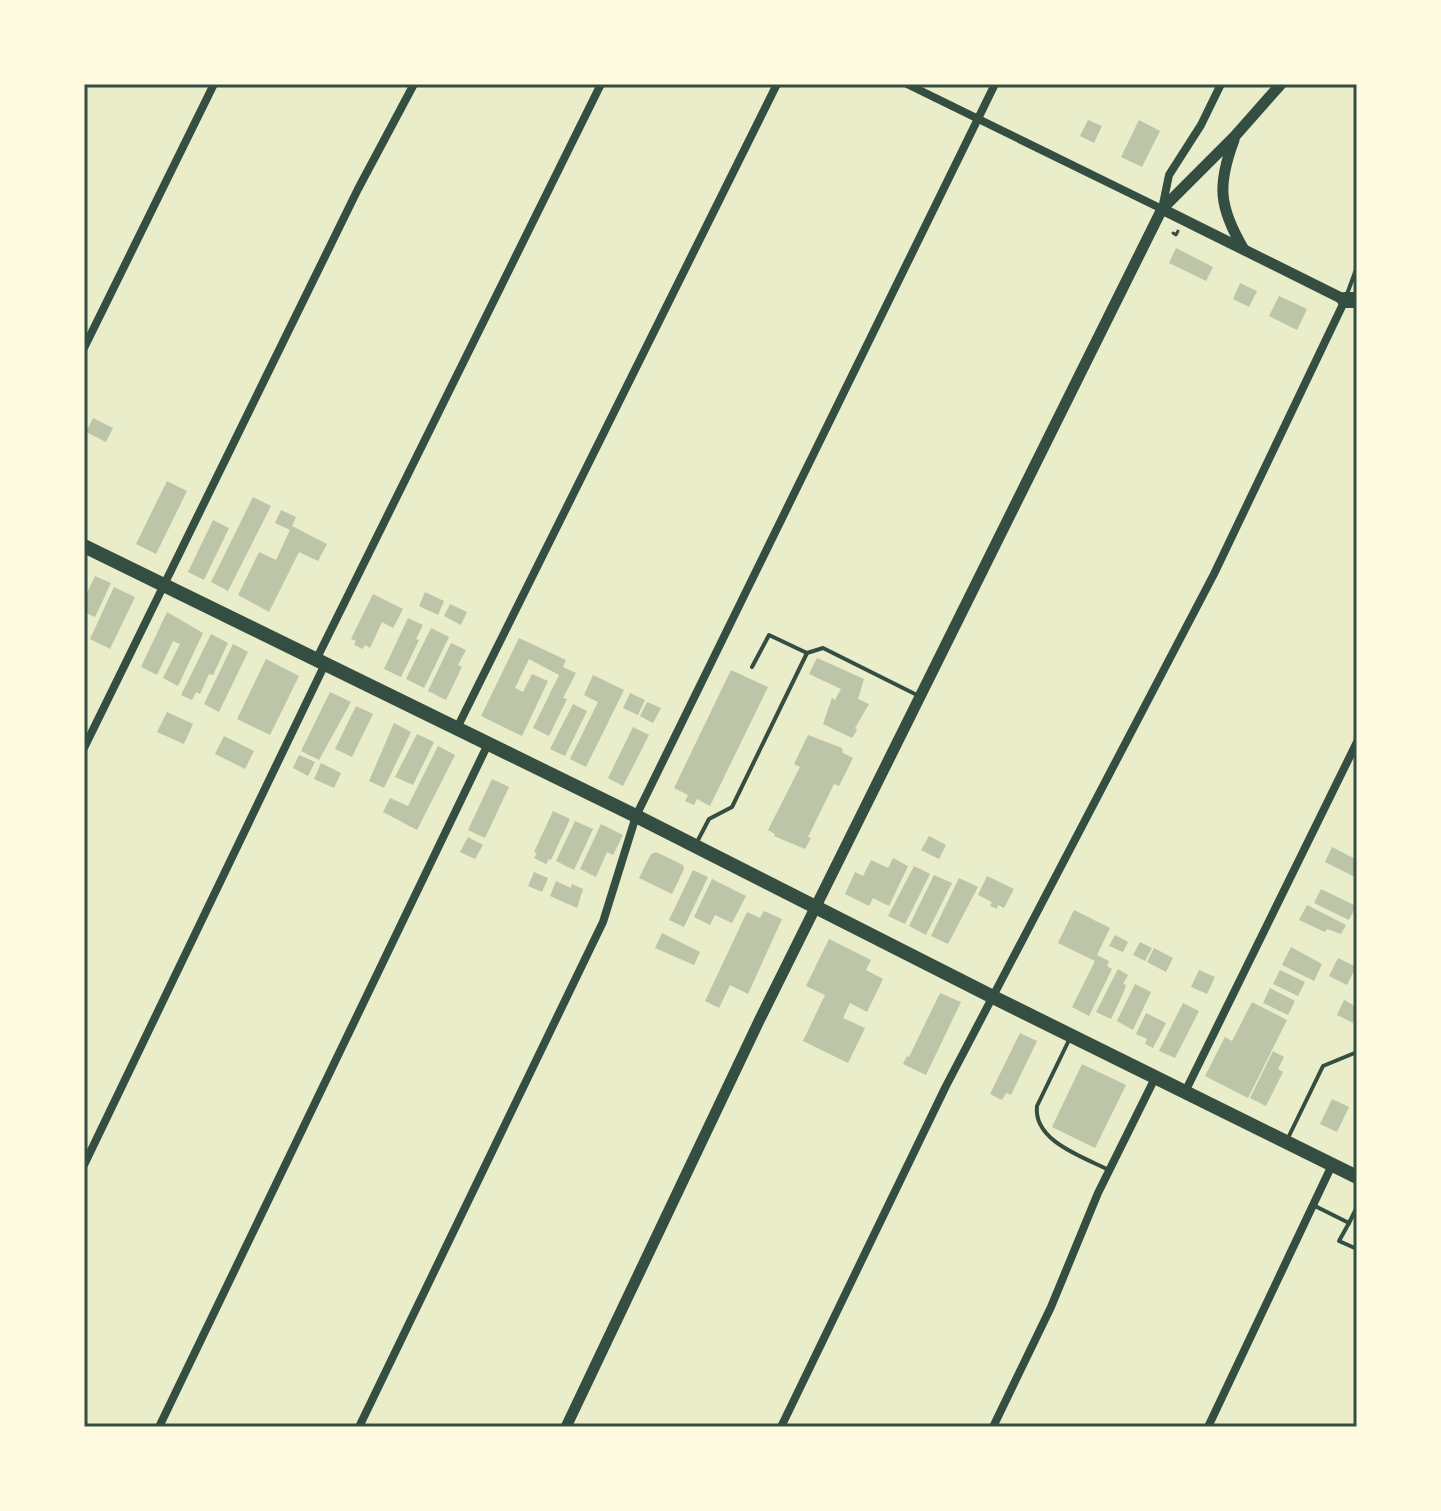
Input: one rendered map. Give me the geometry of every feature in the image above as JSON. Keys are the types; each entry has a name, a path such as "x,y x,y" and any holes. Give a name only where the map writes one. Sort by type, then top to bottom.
{"main road":[{"path":"84,546 636,816 1357,1177"}],"street":[{"path":"84,348 214,84"},
{"path":"84,748 358,189 414,84"},
{"path":"84,1165 320,662 601,84"},
{"path":"457,728 777,84"},
{"path":"781,1427 946,1086 1353,302 907,84"},
{"path":"359,1427 603,922 636,816 995,84"},
{"path":"566,1427 759,1021 1162,209 1169,175 1201,125 1221,84"},
{"path":"1162,209 1235,136 1281,84"},
{"path":"1235,136 1223,176 1222,200 1228,223 1244,249"},
{"path":"1185,1092 1357,742"},
{"path":"159,1427 488,744"},
{"path":"993,1427 1051,1307 1109,1171 1155,1078"},
{"path":"1208,1427 1332,1165"}],"lane":[{"path":"1353,302 1357,267"},
{"path":"752,667 769,635 807,653 823,648 921,697"},
{"path":"695,846 709,819 732,807 807,653"},
{"path":"1071,1036 1037,1106 1036,1118 1057,1143 1109,1171"},
{"path":"1286,1142 1323,1066 1357,1052"},
{"path":"1313,1205 1349,1223"},
{"path":"1356,1210 1339,1241 1357,1249"}],"building":[{"path":"1088,120 1102,126 1094,143 1080,136"},
{"path":"1139,120 1160,131 1142,167 1121,157"},
{"path":"1176,248 1213,267 1206,281 1169,263"},
{"path":"1240,283 1257,291 1249,307 1233,299"},
{"path":"1279,296 1307,309 1297,330 1269,316"},
{"path":"93,418 113,428 106,442 86,432"},
{"path":"167,481 187,491 156,554 136,544"},
{"path":"253,497 271,506 228,591 211,582"},
{"path":"281,510 296,517 292,526 327,544 318,561 299,552 269,612 238,595 259,552 276,560 290,530 275,523"},
{"path":"213,520 229,528 204,580 188,572"},
{"path":"95,576 111,583 95,617 84,612 84,599"},
{"path":"114,587 135,597 110,649 90,639"},
{"path":"425,592 444,601 438,615 419,606"},
{"path":"373,594 403,609 393,628 382,622 370,648 365,645 363,649 354,645 356,641 351,639"},
{"path":"450,604 467,612 461,625 444,616"},
{"path":"167,612 203,633 178,686 163,678 180,644 173,641 157,675 141,667"},
{"path":"408,618 423,625 401,677 384,669"},
{"path":"431,628 449,637 424,688 406,679"},
{"path":"211,634 228,643 213,675 209,674 200,694 196,692 192,700 181,695"},
{"path":"519,638 566,660 563,667 576,673 549,736 533,728 559,675 529,659 515,688 523,692 532,674 548,681 522,736 481,716"},
{"path":"451,643 466,650 458,665 462,667 446,700 428,691"},
{"path":"233,644 248,652 219,712 204,704"},
{"path":"817,658 864,679 858,699 869,704 852,738 823,724 832,698 835,700 841,689 809,674"},
{"path":"266,659 299,676 270,735 237,719"},
{"path":"731,670 768,687 710,806 697,799 694,805 685,801 688,795 674,788"},
{"path":"593,675 624,690 586,767 570,759 598,702 584,695"},
{"path":"330,692 351,702 319,760 301,751"},
{"path":"630,693 645,700 638,715 623,708"},
{"path":"647,702 661,708 653,723 640,716"},
{"path":"573,704 587,711 565,756 550,749"},
{"path":"356,706 373,714 352,757 335,749"},
{"path":"167,712 193,724 184,744 157,732"},
{"path":"394,723 411,732 384,788 369,781"},
{"path":"633,727 649,735 623,786 608,778"},
{"path":"417,734 434,742 413,785 395,777"},
{"path":"808,735 842,748 843,753 853,758 839,786 834,784 805,849 774,836 768,830 800,767 794,764"},
{"path":"224,736 254,751 245,769 215,754"},
{"path":"438,746 455,755 417,830 383,812 390,798 408,806"},
{"path":"299,755 315,762 308,776 293,768"},
{"path":"321,763 341,773 334,788 314,779"},
{"path":"492,779 509,787 485,838 468,830"},
{"path":"553,811 570,819 551,860 546,864 534,858 537,853 534,852"},
{"path":"575,821 593,829 574,870 556,861"},
{"path":"601,824 623,835 613,855 607,852 596,877 580,869"},
{"path":"929,836 946,845 939,859 921,850"},
{"path":"468,837 483,845 475,859 460,852"},
{"path":"1332,847 1357,860 1357,878 1325,862"},
{"path":"656,852 683,865 672,894 639,878 651,854"},
{"path":"893,858 908,866 889,906 873,898 869,906 845,894 855,872 863,876 871,860 888,868"},
{"path":"914,866 930,874 905,924 888,916"},
{"path":"693,870 708,877 684,927 669,920"},
{"path":"534,872 548,878 542,892 528,886"},
{"path":"934,875 952,883 926,935 909,926"},
{"path":"987,876 1014,889 1004,908 990,906 992,902 978,895"},
{"path":"959,878 978,887 948,944 931,936"},
{"path":"712,879 746,896 732,923 715,915 710,925 694,917"},
{"path":"556,881 571,888 572,884 583,889 577,908 550,896"},
{"path":"1321,889 1356,906 1349,920 1314,903"},
{"path":"1307,905 1346,925 1341,934 1327,929 1325,932 1299,920"},
{"path":"1074,910 1110,928 1097,955 1109,961 1107,966 1112,969 1089,1016 1072,1007 1095,961 1058,943"},
{"path":"764,911 782,919 748,994 730,985 719,1008 705,1001 747,912 760,918"},
{"path":"662,933 700,952 694,965 655,948"},
{"path":"1115,935 1128,942 1123,952 1109,946"},
{"path":"829,939 871,960 866,970 883,979 867,1012 850,1003 843,1018 865,1028 848,1063 803,1041 825,995 806,986"},
{"path":"1140,942 1152,948 1145,961 1133,955"},
{"path":"1291,947 1322,964 1314,981 1282,965"},
{"path":"1154,948 1173,958 1166,972 1147,962"},
{"path":"1338,958 1356,967 1347,985 1329,976"},
{"path":"1118,969 1128,975 1111,1019 1096,1012"},
{"path":"1199,970 1215,977 1207,994 1191,987"},
{"path":"1280,970 1305,982 1298,996 1273,984"},
{"path":"1135,984 1151,992 1133,1030 1117,1021"},
{"path":"1270,988 1295,1001 1288,1015 1263,1003"},
{"path":"940,993 961,1002 926,1075 903,1064"},
{"path":"1344,1000 1357,1007 1353,1023 1337,1015"},
{"path":"1252,1002 1287,1020 1248,1098 1205,1076 1225,1037 1232,1041"},
{"path":"1183,1003 1199,1011 1175,1058 1159,1051"},
{"path":"1146,1013 1166,1023 1153,1048 1145,1044 1147,1039 1136,1034"},
{"path":"1020,1033 1037,1041 1011,1095 1006,1093 1002,1100 990,1094"},
{"path":"1273,1051 1284,1057 1278,1069 1283,1072 1266,1106 1250,1098"},
{"path":"1082,1064 1126,1085 1095,1148 1052,1127"},
{"path":"1332,1099 1349,1107 1337,1132 1320,1124"}]}
